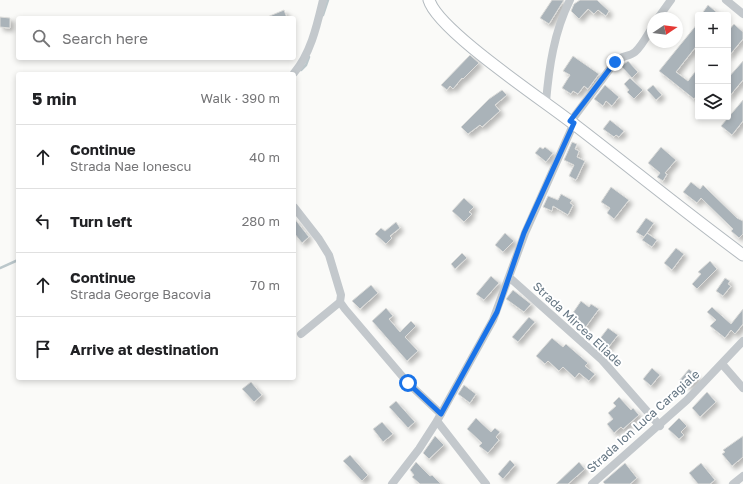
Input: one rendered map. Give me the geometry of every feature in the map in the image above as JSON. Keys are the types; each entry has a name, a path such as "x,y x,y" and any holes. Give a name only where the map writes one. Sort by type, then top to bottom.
{"main road":[{"path":"429,0 437,15 485,58 546,102 743,255"}],"street":[{"path":"295,72 303,63 315,31 323,0"},
{"path":"546,102 548,80 557,30 570,0"},
{"path":"662,12 671,0"},
{"path":"726,0 743,14"},
{"path":"392,484 419,449 439,418 493,320 538,202 572,122 615,62 623,56 630,55 635,52 647,35"},
{"path":"296,210 319,239 329,255 341,295 340,302 301,334"},
{"name":"Strada Mircea Eliade","path":"510,278 602,360 660,426"},
{"path":"340,302 439,418 486,484"},
{"name":"Strada Ion Luca Caragiale","path":"592,484 660,426 704,384 743,341"},
{"path":"722,364 743,388"},
{"path":"733,484 743,476"}],"building":[{"path":"552,0 564,0 549,24 540,18"},
{"path":"580,0 597,0 609,11 606,16 598,10 594,14 588,9 579,19 571,11 574,4"},
{"path":"708,5 716,12 703,12"},
{"path":"284,10 286,16 270,16"},
{"path":"0,17 10,18 10,28 0,27"},
{"path":"734,24 743,32 743,39 731,53 731,48 731,28"},
{"path":"695,27 695,48 676,72 688,81 695,72 694,99 659,71 678,48 683,48 683,41"},
{"path":"470,55 479,63 463,79 462,78 453,89 450,86 447,90 441,85"},
{"path":"573,56 599,74 588,89 584,86 578,94 573,91 571,94 562,88 570,75 563,71"},
{"path":"628,61 638,72 632,78 621,66"},
{"path":"743,61 743,80 731,94 731,84 731,75"},
{"path":"630,78 643,90 634,99 627,92 629,90 624,84"},
{"path":"605,85 619,97 612,106 606,101 603,106 594,99"},
{"path":"653,85 662,95 656,100 647,90"},
{"path":"502,90 507,95 495,105 500,111 482,127 480,125 468,134 461,127 489,99"},
{"path":"743,100 743,121 732,135 721,126 726,120 731,120 731,114"},
{"path":"610,120 624,131 619,137 616,135 614,137 603,129"},
{"path":"572,142 577,144 575,149 579,151 577,157 585,161 576,180 569,176 574,165 564,160"},
{"path":"540,147 543,149 545,147 553,153 546,162 535,153"},
{"path":"661,147 676,160 665,173 667,174 663,181 657,177 660,173 648,163"},
{"path":"691,182 700,189 703,185 737,218 743,221 743,234 739,238 731,231 733,229 701,198 697,203 683,192"},
{"path":"611,187 629,200 614,219 607,213 610,208 601,202"},
{"path":"561,194 572,200 570,203 573,205 568,215 553,206 552,211 543,207 548,196 558,200"},
{"path":"464,198 474,207 469,212 472,214 464,222 452,211"},
{"path":"646,218 654,223 644,237 636,232"},
{"path":"296,221 309,237 302,243 296,236"},
{"path":"396,222 400,228 390,236 392,238 386,244 375,234 381,228 385,231"},
{"path":"505,233 514,241 503,252 495,245"},
{"path":"647,233 657,240 652,247 642,240"},
{"path":"676,248 684,254 672,270 664,263"},
{"path":"462,253 467,258 455,269 451,264"},
{"path":"710,261 717,269 697,289 692,284 701,274 698,272"},
{"path":"491,276 499,283 484,300 476,294"},
{"path":"725,278 730,281 728,284 731,286 723,296 716,291"},
{"path":"371,285 378,293 360,309 352,301"},
{"path":"513,290 531,304 524,312 506,299"},
{"path":"581,301 589,307 591,304 599,309 585,328 570,317"},
{"path":"712,307 731,324 743,309 743,324 735,334 731,330 725,338 710,326 716,320 707,312"},
{"path":"386,308 393,316 389,319 400,332 411,321 416,326 405,337 418,351 407,361 372,321"},
{"path":"529,317 535,322 518,342 512,337"},
{"path":"608,328 618,335 607,349 598,341"},
{"path":"552,338 563,347 566,344 588,363 585,366 595,374 589,381 579,373 575,378 563,367 559,371 548,361 545,364 536,356"},
{"path":"652,368 660,375 651,386 643,379"},
{"path":"689,369 698,377 689,386 679,381"},
{"path":"251,382 262,395 254,402 242,389"},
{"path":"464,385 476,394 470,403 458,394"},
{"path":"707,392 716,402 700,417 692,408"},
{"path":"619,397 631,410 633,408 639,415 623,429 621,427 614,433 607,424 613,419 608,413 616,406 613,403"},
{"path":"396,401 415,422 408,428 389,407"},
{"path":"476,418 491,432 495,428 500,432 496,437 499,440 488,453 479,446 482,443 467,429"},
{"path":"679,418 687,426 681,432 684,435 679,439 668,429"},
{"path":"382,422 393,434 383,442 373,429"},
{"path":"435,436 444,445 429,459 423,453"},
{"path":"743,436 743,457 732,466 722,454 725,452 723,450"},
{"path":"350,455 368,475 362,481 343,461"},
{"path":"510,460 515,465 503,479 498,474"},
{"path":"416,462 430,476 432,475 441,484 420,484 412,477 414,475 410,470"},
{"path":"579,462 585,469 568,484 556,484"},
{"path":"625,463 637,478 630,484 605,484 603,482"},
{"path":"701,463 715,480 710,484 698,484 689,473"}],"waterway":[{"path":"323,15 328,0"},
{"path":"301,70 306,65 309,57"},
{"path":"0,268 16,261"}],"route":[{"path":"408,383 441,414 497,312 510,278 524,233 574,123 570,121 615,62"}]}
